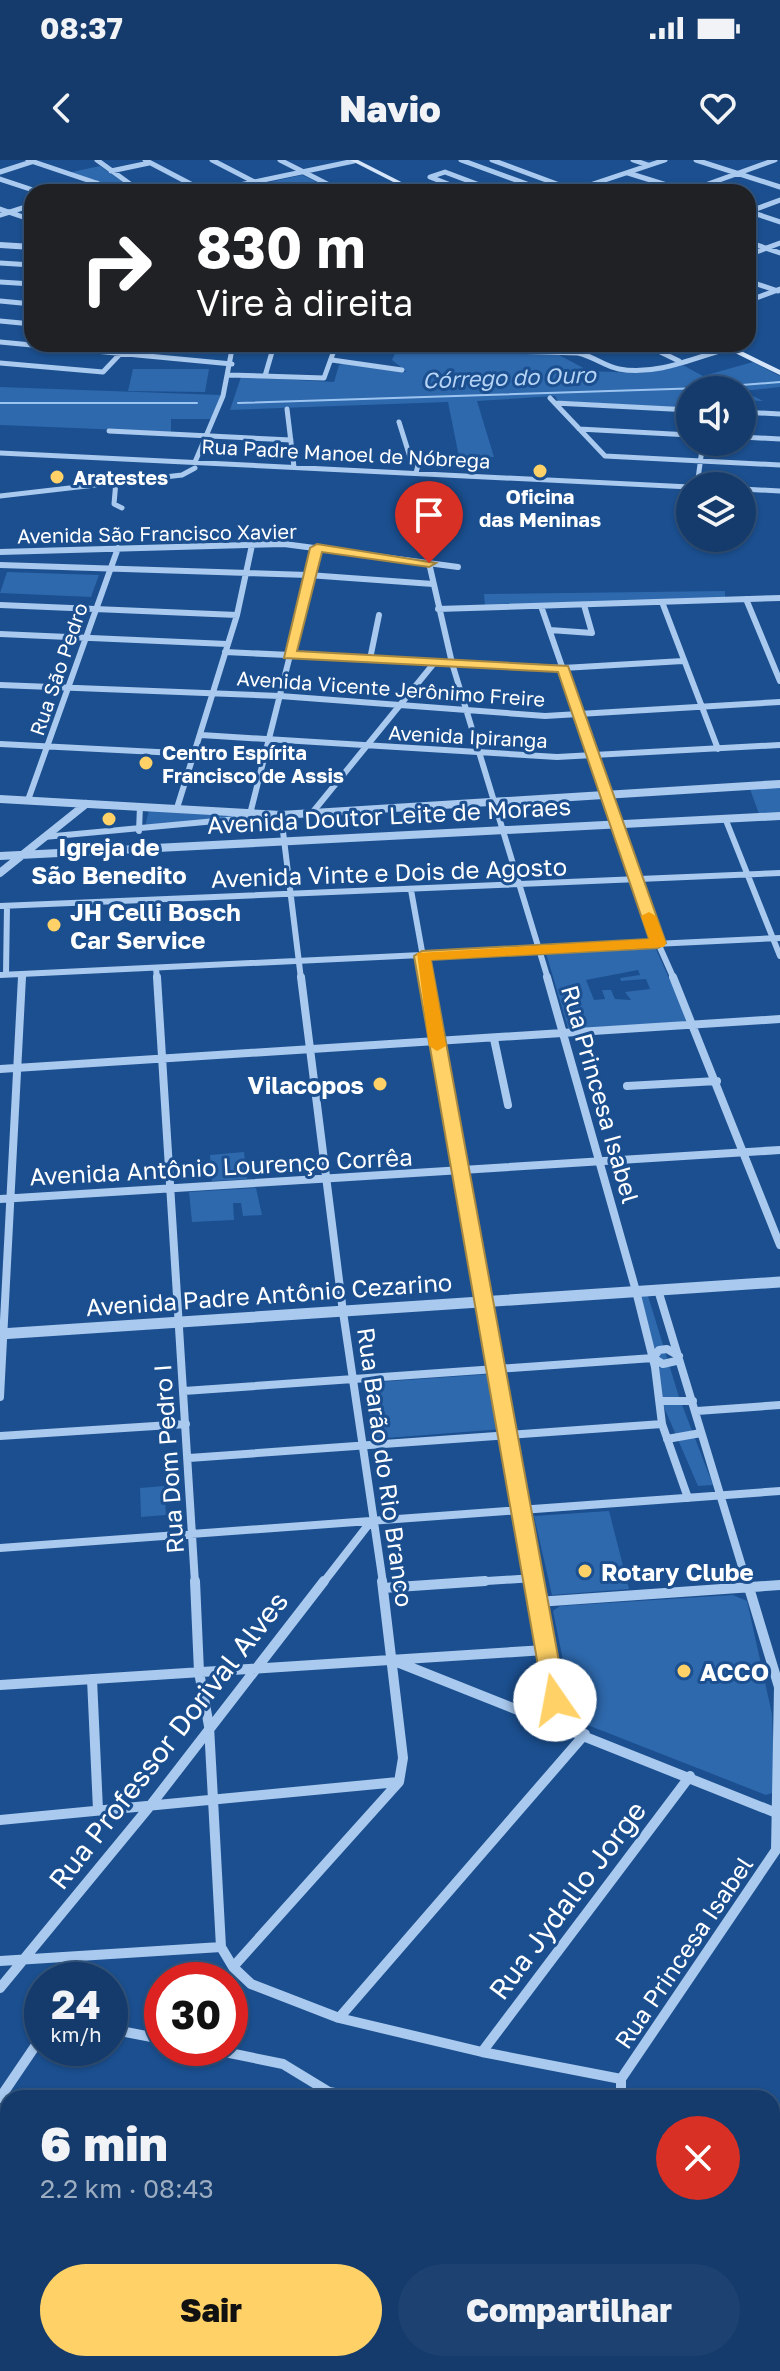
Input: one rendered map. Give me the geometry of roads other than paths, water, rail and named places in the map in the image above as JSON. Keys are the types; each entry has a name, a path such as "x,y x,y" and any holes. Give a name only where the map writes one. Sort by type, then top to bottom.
{"main road":[{"path":"349,161 391,184"},
{"path":"349,161 400,184"},
{"path":"742,352 780,370"}],"street":[{"path":"97,160 128,184"},
{"path":"108,169 138,160"},
{"path":"212,160 257,184"},
{"path":"280,160 327,184"},
{"path":"461,160 527,184"},
{"path":"492,160 556,184"},
{"path":"633,160 649,166"},
{"path":"594,184 665,160"},
{"path":"696,160 780,187"},
{"path":"709,184 775,160"},
{"path":"0,172 33,161 100,184"},
{"path":"108,169 148,161 191,184"},
{"path":"244,184 349,161"},
{"path":"448,184 430,177 445,172 477,184"},
{"path":"627,173 662,184"},
{"path":"0,179 24,187"},
{"path":"756,208 780,200"},
{"path":"0,215 24,208"},
{"path":"0,209 24,217"},
{"path":"756,214 780,222"},
{"path":"756,252 780,243"},
{"path":"0,245 24,246"},
{"path":"756,245 780,253"},
{"path":"0,263 24,264"},
{"path":"0,282 24,284"},
{"path":"756,284 778,291"},
{"path":"756,298 778,291"},
{"path":"0,301 24,303"},
{"path":"0,321 24,323"},
{"path":"0,342 24,343"},
{"path":"29,365 31,352"},
{"path":"111,352 232,364"},
{"path":"0,496 182,475 195,465 229,375 233,352"},
{"path":"265,376 272,352"},
{"path":"229,375 326,377 334,352"},
{"path":"520,352 592,355 623,370 640,370 706,352"},
{"path":"661,352 687,365"},
{"path":"0,363 103,372 121,353"},
{"path":"332,360 402,370"},
{"path":"676,409 552,401 605,456 780,465"},
{"path":"772,407 780,413"},
{"path":"287,409 294,467"},
{"path":"756,412 780,413"},
{"path":"399,422 410,457 419,461 416,473"},
{"path":"579,429 676,434"},
{"path":"109,431 291,440"},
{"path":"756,438 780,439"},
{"name":"Rua Padre Manoel de Nóbrega","path":"0,453 676,486"},
{"path":"699,472 701,456"},
{"path":"116,481 114,504 122,508"},
{"path":"756,490 780,491"},
{"path":"177,808 237,615 252,545"},
{"name":"Avenida São Francisco Xavier","path":"1,554 252,545 317,548 458,567"},
{"name":"Rua São Pedro","path":"28,800 118,548"},
{"path":"251,815 317,548"},
{"name":"Rua Princesa Isabel","path":"429,563 452,663 565,1034 653,1358 662,1424 688,1498"},
{"path":"0,565 308,575 433,584"},
{"path":"438,609 780,598"},
{"path":"746,599 780,681"},
{"path":"662,602 718,749"},
{"path":"0,605 237,615"},
{"path":"550,630 593,633 584,605"},
{"path":"541,606 658,943 695,1025 745,1153 776,1219 780,1245"},
{"path":"370,659 379,615"},
{"path":"0,634 227,644"},
{"path":"225,652 563,668 683,661"},
{"path":"312,813 435,662"},
{"name":"Avenida Vicente Jerônimo Freire","path":"0,685 213,692 545,716 780,702"},
{"path":"0,694 10,685"},
{"name":"Avenida Ipiranga","path":"201,735 480,754 593,756 780,745"},
{"path":"0,744 196,754"},
{"path":"0,799 281,815 780,784"},
{"path":"0,873 86,804"},
{"path":"139,831 140,806"},
{"path":"44,837 139,831 251,815"},
{"name":"Rua Barão do Rio Branco","path":"281,815 343,1312 394,1661 403,1758 399,1782"},
{"name":"Avenida Doutor Leite de Moraes","path":"0,856 780,816"},
{"path":"725,818 776,938 780,956"},
{"name":"Avenida Vinte e Dois de Agosto","path":"3,906 780,873"},
{"path":"411,890 560,1725"},
{"path":"3,906 3,975 776,938"},
{"name":"Rua Dom Pedro I","path":"156,968 194,1533 199,1672 209,1726 221,1947"},
{"path":"0,1397 5,1199 22,974"},
{"path":"0,1069 780,1019"},
{"path":"494,1039 508,1105"},
{"path":"627,1086 717,1081"},
{"name":"Avenida Antônio Lourenço Corrêa","path":"5,1199 460,1173 780,1150"},
{"name":"Avenida Padre Antônio Cezarino","path":"3,1334 780,1282"},
{"name":"Rua Princesa Isabel","path":"621,2079 776,1850 779,1814 779,1687 752,1587 720,1495 658,1290"},
{"path":"184,1391 653,1358 670,1364 679,1356"},
{"path":"660,1401 693,1401"},
{"path":"697,1411 780,1405"},
{"path":"0,1436 186,1424"},
{"path":"189,1458 662,1424"},
{"path":"667,1439 701,1433"},
{"path":"0,1548 780,1491"},
{"name":"Rua Professor Dorival Alves","path":"0,1988 150,1806 209,1726 372,1520"},
{"path":"383,1588 534,1578"},
{"path":"537,1602 780,1585"},
{"path":"0,1685 545,1650"},
{"path":"394,1661 585,1734 779,1814"},
{"path":"92,1679 98,1810"},
{"path":"339,2018 585,1734"},
{"name":"Rua Jydallo Jorge","path":"482,2052 690,1776"},
{"path":"0,1820 399,1782"},
{"path":"237,1962 399,1782"},
{"path":"0,1961 221,1947 230,1962"},
{"path":"248,1981 339,2018 482,2052 621,2079 621,2090"},
{"path":"248,2057 283,2064 326,2090"},
{"path":"5,2090 24,2063"}],"waterway":[{"name":"Córrego do Ouro","path":"238,403 703,388 780,382"},
{"name":"Córrego do Ouro","path":"0,403 197,403"}],"place":[{"name":"Oficina das Meninas","path":"540,471"},
{"name":"Aratestes","path":"57,477"},
{"name":"Centro Espírita Francisco de Assis","path":"146,763"},
{"name":"Igreja de São Benedito","path":"109,819"},
{"name":"JH Celli Bosch Car Service","path":"54,925"},
{"name":"Vilacopos","path":"380,1084"},
{"name":"Rotary Clube","path":"585,1571"},
{"name":"ACCO","path":"684,1671"}]}
